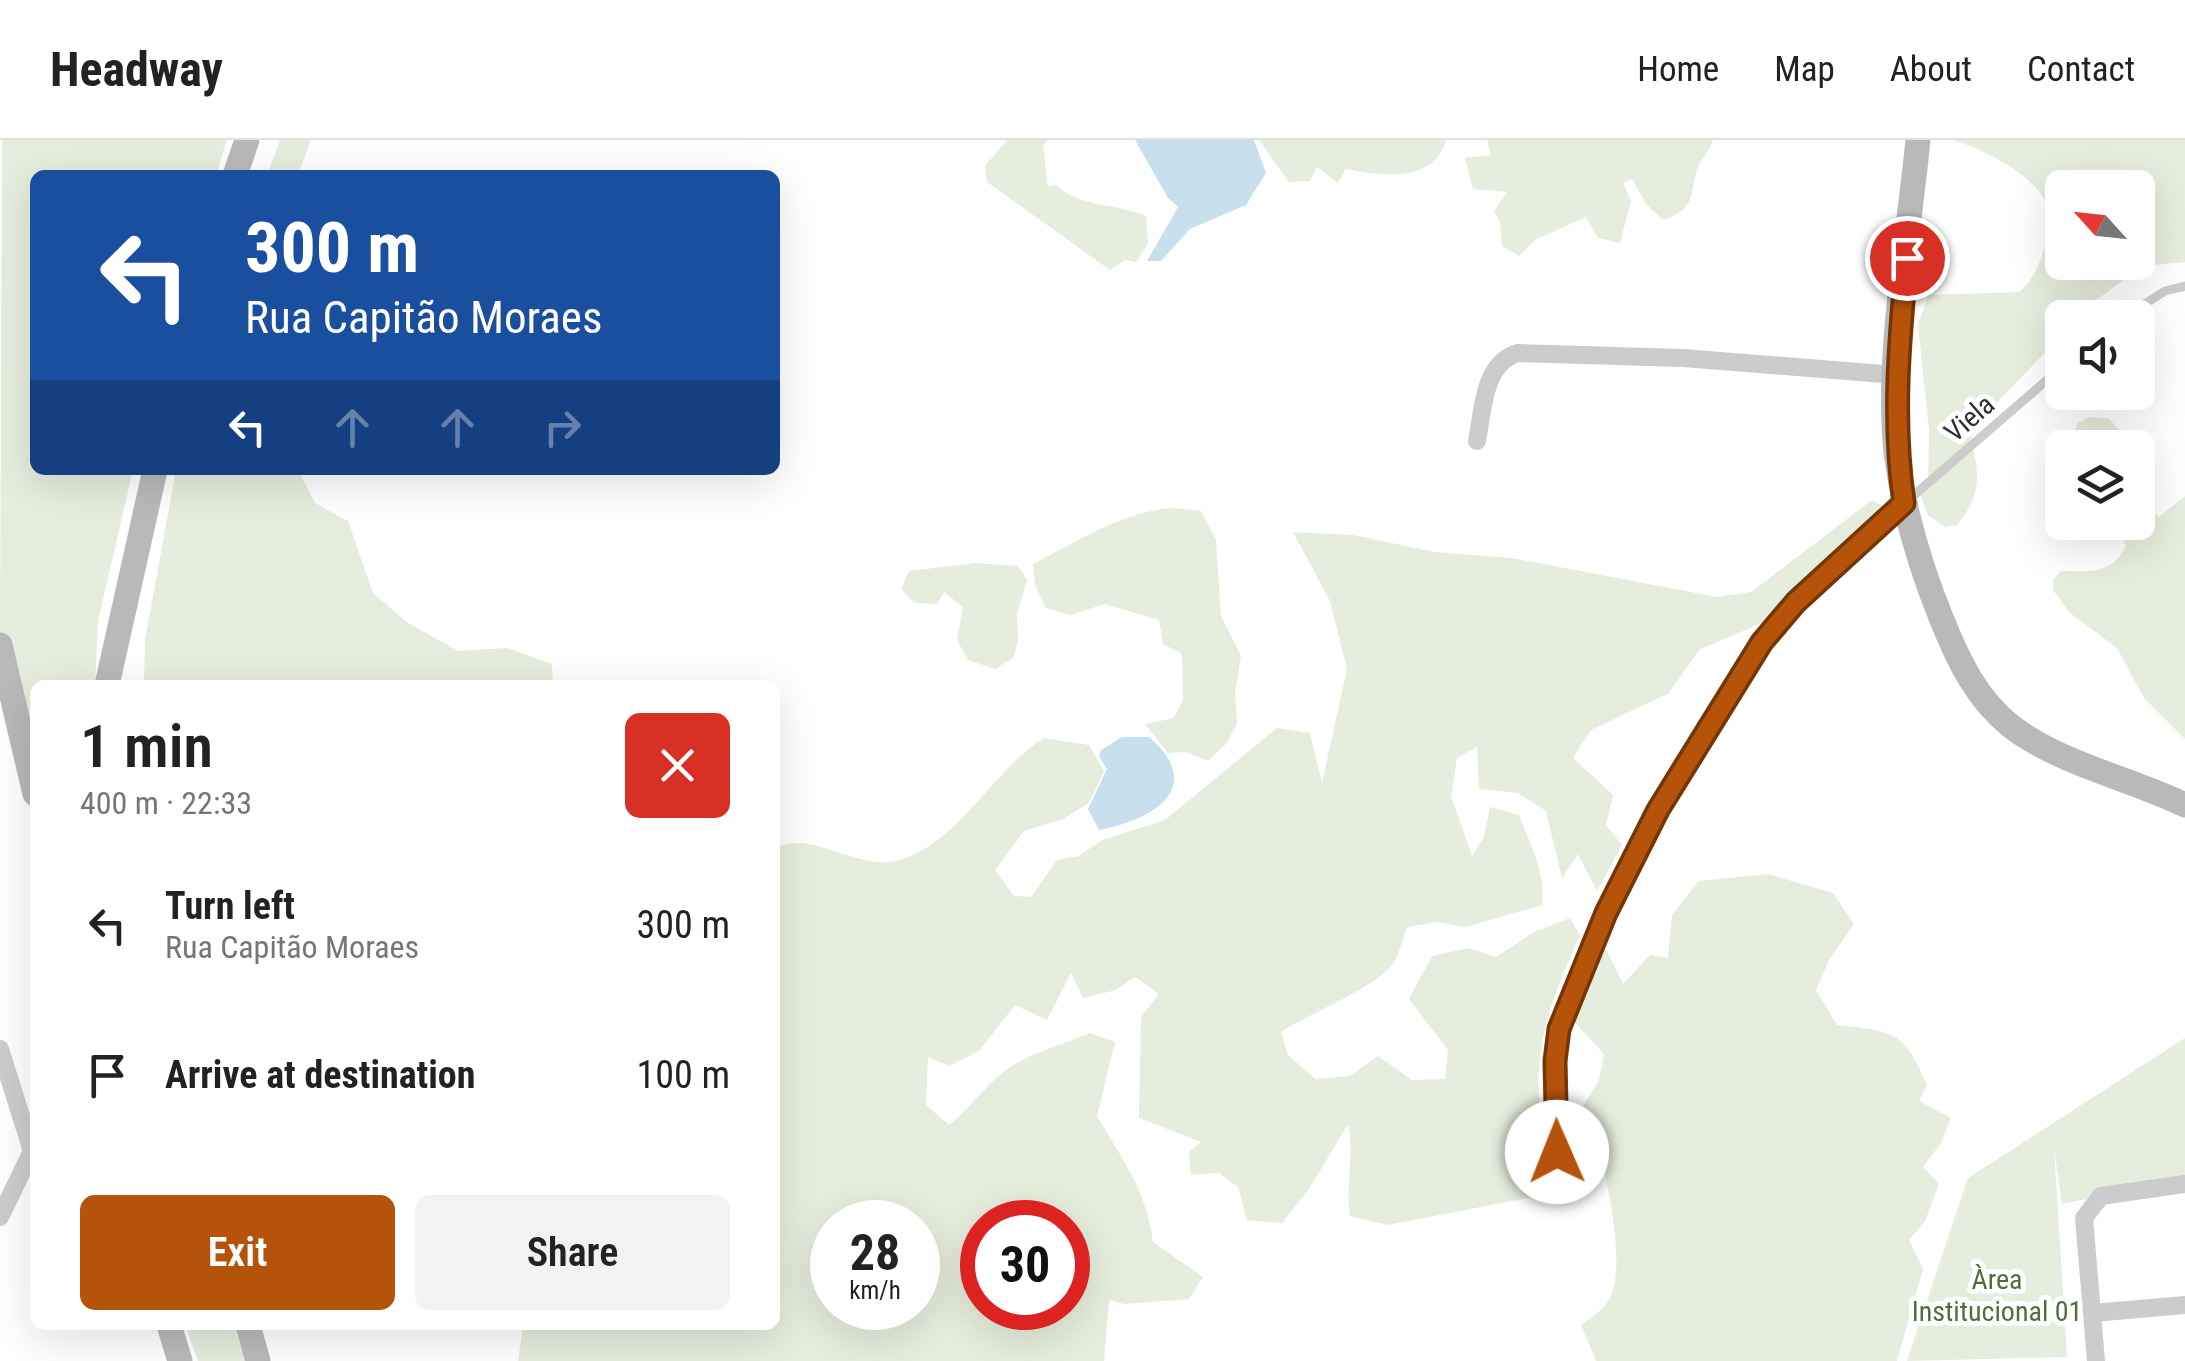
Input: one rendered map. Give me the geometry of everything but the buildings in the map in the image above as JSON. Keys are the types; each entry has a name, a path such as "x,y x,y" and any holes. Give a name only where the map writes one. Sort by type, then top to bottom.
{"street":[{"path":"238,170 247,140"},
{"path":"1918,140 1896,375 1896,448 1904,503 1925,578 1968,676 1990,708 2044,746 2185,805"},
{"path":"1477,441 1491,375 1499,363 1518,353 1682,358 1896,375"},
{"path":"107,680 154,475"},
{"path":"1557,1152 1555,1061 1559,1029 1606,913 1658,810 1762,642 1796,602 1904,503"},
{"path":"0,644 30,773"},
{"path":"0,1049 30,1137"},
{"path":"0,1216 30,1152"},
{"path":"2096,1361 2084,1218 2101,1196 2185,1184"},
{"path":"2092,1313 2185,1305"},
{"path":"170,1330 180,1361"},
{"path":"249,1330 258,1361"}],"lane":[{"path":"2151,300 2185,286"},
{"name":"Viela","path":"1904,503 2045,382"}],"green space":[{"path":"2,140 227,140 218,170 30,170 30,475 132,475 98,621 95,680 30,680 30,734 0,632"},
{"path":"280,140 311,140 300,170 269,170"},
{"path":"1007,140 1048,140 1043,146 1048,187 1056,185 1088,202 1146,216 1148,244 1136,262 1125,260 1110,270 987,182 985,166"},
{"path":"1259,140 1446,140 1430,164 1418,170 1390,175 1346,169 1338,183 1317,167 1310,181 1289,182"},
{"path":"1487,140 1713,140 1697,169 1686,206 1673,216 1663,220 1646,204 1632,179 1623,183 1631,201 1620,243 1598,238 1586,217 1535,240 1519,256 1502,246 1500,222 1494,211 1507,192 1473,189 1465,158 1491,155"},
{"path":"1953,140 2185,140 2185,262 2155,265 2155,170 2045,170 2045,202 2028,180 1990,155"},
{"path":"2045,245 2045,280 2124,280 2096,300 2045,300 2045,353 1982,418 1970,441 1977,475 1974,495 1957,525 1945,527 1928,515 1920,495 1928,484 1929,431 1918,324 1929,295 2019,292 2038,265"},
{"path":"2089,417 2108,418 2120,430 2075,430 2078,423"},
{"path":"175,475 301,475 315,503 348,521 373,593 408,623 458,651 507,648 552,664 553,680 144,680 145,640"},
{"path":"2185,496 2185,739 2144,698 2117,648 2070,613 2053,590 2053,580 2061,571 2107,567 2126,546 2123,540 2155,540 2155,514 2159,517"},
{"path":"1872,500 1883,506 1766,621 1699,650 1669,693 1591,730 1573,758 1613,795 1606,825 1622,845 1597,891 1578,854 1562,878 1546,811 1518,793 1479,789 1477,747 1457,758 1451,796 1472,856 1484,837 1490,807 1519,815 1539,870 1542,905 1465,927 1438,922 1407,927 1399,952 1382,975 1281,1032 1288,1055 1315,1079 1350,1076 1378,1056 1412,1080 1445,1079 1448,1050 1409,999 1432,956 1468,948 1496,957 1534,932 1570,918 1580,936 1554,999 1540,1056 1540,1114 1553,1182 1543,1195 1388,1225 1350,1216 1348,1124 1309,1189 1282,1223 1247,1220 1238,1187 1219,1173 1191,1175 1189,1152 1201,1142 1139,1118 1141,1017 1159,994 1135,977 1116,990 1083,998 1071,973 1047,1020 1015,1005 979,1051 949,1066 928,1057 926,1105 949,1125 998,1077 1024,1059 1090,1033 1115,1042 1097,1116 1139,1191 1153,1242 1203,1277 1189,1299 1125,1304 1109,1300 1104,1361 518,1361 522,1330 780,1330 780,846 803,843 866,860 896,861 938,840 1025,752 1044,738 1089,745 1104,771 1089,803 1063,819 1024,831 995,870 1014,896 1031,897 1057,860 1079,856 1102,840 1165,820 1277,728 1310,733 1322,783 1347,669 1330,601 1293,532 1353,535 1435,552 1512,558 1717,597 1751,592"},
{"path":"1174,508 1201,511 1216,539 1221,616 1241,656 1235,693 1237,723 1227,743 1208,761 1186,752 1168,753 1145,724 1174,718 1183,700 1182,654 1163,644 1159,620 1105,604 1070,615 1046,608 1035,585 1033,564 1119,521"},
{"path":"975,563 1018,566 1027,580 1017,613 1018,641 1013,658 995,669 968,660 957,640 963,607 944,592 937,604 914,603 901,589 909,571"},
{"path":"1768,874 1833,893 1854,924 1829,960 1816,990 1837,1025 1884,1032 1903,1044 1927,1085 1919,1101 1951,1118 1941,1143 1923,1167 1939,1184 1925,1221 1909,1240 1923,1269 1897,1361 1596,1361 1581,1325 1604,1306 1613,1290 1616,1247 1612,1214 1604,1170 1573,1184 1565,1135 1599,1080 1604,1054 1568,1015 1606,949 1623,984 1650,955 1668,958 1672,915 1699,881"},
{"name":"Àrea Institucional 01","path":"2185,1038 2185,1178 2062,1204 2054,1148 2067,1357 1907,1361 1968,1178"},
{"path":"187,1330 244,1330 252,1361 198,1361"}],"water":[{"path":"1135,140 1254,140 1266,173 1246,205 1190,229 1161,261 1147,261 1178,207 1168,198"},
{"path":"1122,737 1149,737 1166,755 1174,772 1173,786 1154,810 1099,830 1088,809 1107,769 1099,757 1101,750"}],"route":[{"path":"1557,1152 1555,1061 1559,1029 1606,913 1658,810 1762,642 1796,602 1904,503 1896,448 1896,375 1907,258"}]}
